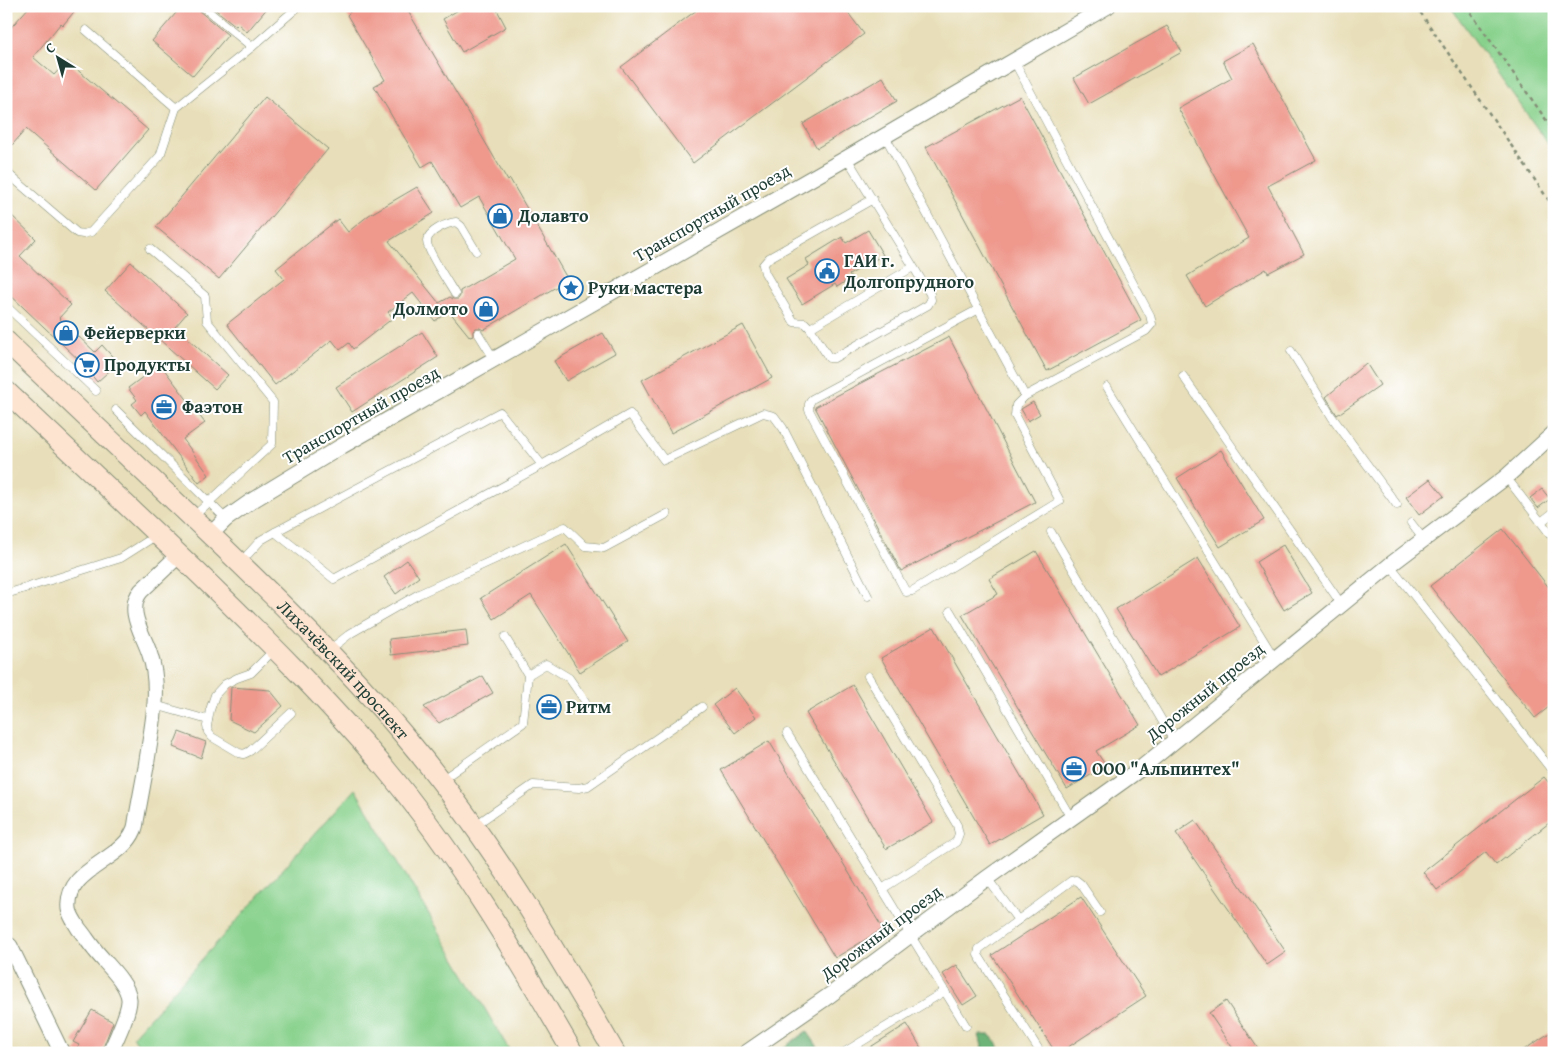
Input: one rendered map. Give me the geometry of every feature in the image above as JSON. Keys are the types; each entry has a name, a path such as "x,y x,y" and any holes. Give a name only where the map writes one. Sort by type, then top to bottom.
{"main road":[{"name":"Лихачёвский проспект","path":"6,341 240,563 368,692 440,780 505,871 615,1053"},
{"name":"Лихачёвский проспект","path":"6,390 276,649 334,709 385,768 431,828 505,939 573,1053"}],"street":[{"name":"Транспортный проезд","path":"210,535 226,519 253,500 342,446 847,158 1108,6"},
{"name":"Дорожный проезд","path":"746,1053 830,995 987,878 1140,769 1390,565 1506,477 1554,433"},
{"path":"110,1053 130,1000 122,983 94,950 72,918 69,902 71,892 80,878 119,849 134,830 142,792 155,705 155,673 135,614 134,605 136,597 141,591 179,555"},
{"path":"6,943 10,946 62,1053"}],"lane":[{"path":"202,6 252,47"},
{"path":"6,172 77,233 92,232 160,156 176,108 252,47 298,6"},
{"path":"86,30 176,108"},
{"path":"979,309 812,400 809,404 809,410 906,592 912,591 1060,501 1016,416 1016,405 1025,396 1146,331 1152,324 1150,315 1014,61"},
{"path":"885,136 1025,396"},
{"path":"847,158 930,294 931,300 928,305 834,358 829,358 810,328 805,323 794,322 762,265 768,258 872,199"},
{"path":"455,294 429,250 427,242 429,235 448,223 456,222 462,226 476,251"},
{"path":"150,249 205,296 208,321 273,402 272,444 192,518"},
{"path":"810,328 913,266"},
{"path":"6,306 96,391"},
{"path":"478,332 494,360"},
{"path":"1291,351 1332,417 1397,505"},
{"path":"1183,376 1342,605"},
{"path":"1107,387 1275,659"},
{"path":"116,410 226,519"},
{"path":"240,563 261,540 500,412 542,465"},
{"path":"275,532 334,579 542,465 630,414 664,460 763,413 774,416 782,428 868,596"},
{"path":"1506,477 1554,539"},
{"path":"1541,522 1554,512"},
{"path":"328,651 350,633 419,594 565,527 585,546 604,548 668,514"},
{"path":"1411,523 1424,540"},
{"path":"1051,532 1174,741"},
{"path":"6,594 121,558 158,534"},
{"path":"1390,565 1554,773"},
{"path":"950,611 1071,818"},
{"path":"440,780 523,723 528,675 505,637"},
{"path":"276,649 251,673 226,684 215,695 208,720 208,732 212,737 239,754 244,754 250,751 291,714"},
{"path":"528,675 546,664 569,678 585,701"},
{"path":"868,676 957,825 959,834 956,842 882,889"},
{"path":"155,705 208,720"},
{"path":"474,826 533,785 578,788 588,786 702,707"},
{"path":"787,732 966,1026"},
{"path":"987,878 1018,920"},
{"path":"1041,1053 977,952 978,949 1071,881 1076,880 1081,884 1100,912"},
{"path":"843,1053 945,991"}],"path":[{"path":"1416,6 1554,208"},
{"path":"1466,6 1554,131"},
{"path":"1546,6 1554,12"}],"green space":[{"path":"1450,6 1554,6 1554,152"},
{"path":"355,789 511,1053 143,1053 133,1036"},
{"path":"807,1031 822,1053 776,1053"},
{"path":"979,1035 990,1035 997,1043 1000,1053 980,1053 982,1046"}],"building":[{"path":"30,6 79,6 63,25 61,23 33,57 54,75 67,61 148,130 96,190 26,129 6,152 6,33"},
{"path":"182,6 196,6 198,10 228,35 193,76 152,41"},
{"path":"211,6 269,6 247,32 238,24 236,26"},
{"path":"356,6 405,6 508,181 510,179 568,280 483,330 476,328 473,331 473,336 470,337 449,311 435,321 413,293 388,312 393,318 353,349 349,343 340,350 332,340 275,385 227,324 284,279 276,269 338,219 348,232 369,215 417,187 434,213 389,241 439,303 450,297 458,299 460,291 515,259 479,197 460,208 432,161 422,167 374,86 385,80 347,15"},
{"path":"465,6 495,6 506,27 462,52 443,19"},
{"path":"702,6 843,6 864,34 693,163 621,67"},
{"path":"1167,26 1182,52 1089,104 1074,78"},
{"path":"1253,44 1316,160 1268,186 1304,254 1268,273 1266,269 1205,306 1187,276 1249,238 1178,108 1232,78 1223,61"},
{"path":"883,77 897,101 817,148 803,124"},
{"path":"1020,96 1141,320 1047,371 926,147"},
{"path":"265,97 328,149 219,279 156,227"},
{"path":"6,210 36,239 20,256 71,305 59,318 95,352 102,345 118,363 97,382 82,363 6,291"},
{"path":"868,230 883,255 849,275 851,278 837,287 835,284 802,304 786,279 809,265 806,259 842,237 846,243"},
{"path":"131,262 187,313 175,327 228,375 215,389 105,291"},
{"path":"743,325 772,378 671,433 642,380"},
{"path":"422,332 438,357 352,412 336,387"},
{"path":"603,333 615,353 566,381 554,361"},
{"path":"949,337 1035,502 901,571 815,407"},
{"path":"1366,363 1380,385 1337,415 1326,397"},
{"name":"Фаэтон","path":"160,364 205,423 183,439 209,475 199,483 145,411 141,415 132,404 137,400 128,388"},
{"path":"1033,402 1040,414 1028,421 1021,409"},
{"path":"1221,450 1264,520 1220,547 1177,478"},
{"path":"1430,479 1444,496 1419,515 1406,497"},
{"path":"1542,489 1550,499 1538,508 1530,498"},
{"path":"1503,529 1554,594 1554,703 1535,718 1430,586"},
{"path":"566,544 628,642 580,672 531,595 494,619 481,598"},
{"path":"1283,545 1312,593 1284,610 1256,562"},
{"path":"1036,551 1140,725 1096,751 1106,766 1067,789 962,615 998,594 989,579"},
{"path":"1198,558 1240,627 1158,677 1116,609"},
{"path":"407,560 419,577 396,594 384,577"},
{"path":"934,627 1043,814 990,845 881,658"},
{"path":"466,630 468,646 391,655 389,639"},
{"path":"483,676 493,693 439,723 424,707"},
{"path":"853,685 933,822 886,849 806,713"},
{"path":"231,687 270,690 283,706 254,732 229,720"},
{"path":"735,688 756,717 735,733 713,705"},
{"path":"179,732 206,742 201,758 173,747"},
{"path":"769,741 883,929 835,958 721,770"},
{"path":"1544,777 1554,789 1554,819 1496,865 1486,852 1437,890 1423,872"},
{"path":"1195,820 1286,952 1267,965 1176,833"},
{"path":"1081,897 1146,996 1059,1053 1056,1053 992,955"},
{"path":"957,965 977,996 963,1005 943,974"},
{"path":"1226,1001 1261,1053 1236,1053 1209,1013"},
{"path":"92,1010 113,1022 101,1053 74,1053 79,1045 73,1042"},
{"path":"907,1024 924,1053 861,1053"},
{"path":"1554,1030 1554,1053 1519,1053"}],"place":[{"name":"Долавто","path":"500,216"},
{"name":"ГАИ г. Долгопрудного","path":"827,271"},
{"name":"Руки мастера","path":"571,288"},
{"name":"Долмото","path":"486,309"},
{"name":"Фейерверки","path":"66,333"},
{"name":"Продукты","path":"87,365"},
{"name":"Фаэтон","path":"164,407"},
{"name":"Ритм","path":"549,707"},
{"name":"ООО \"Альпинтех\"","path":"1074,769"}]}
